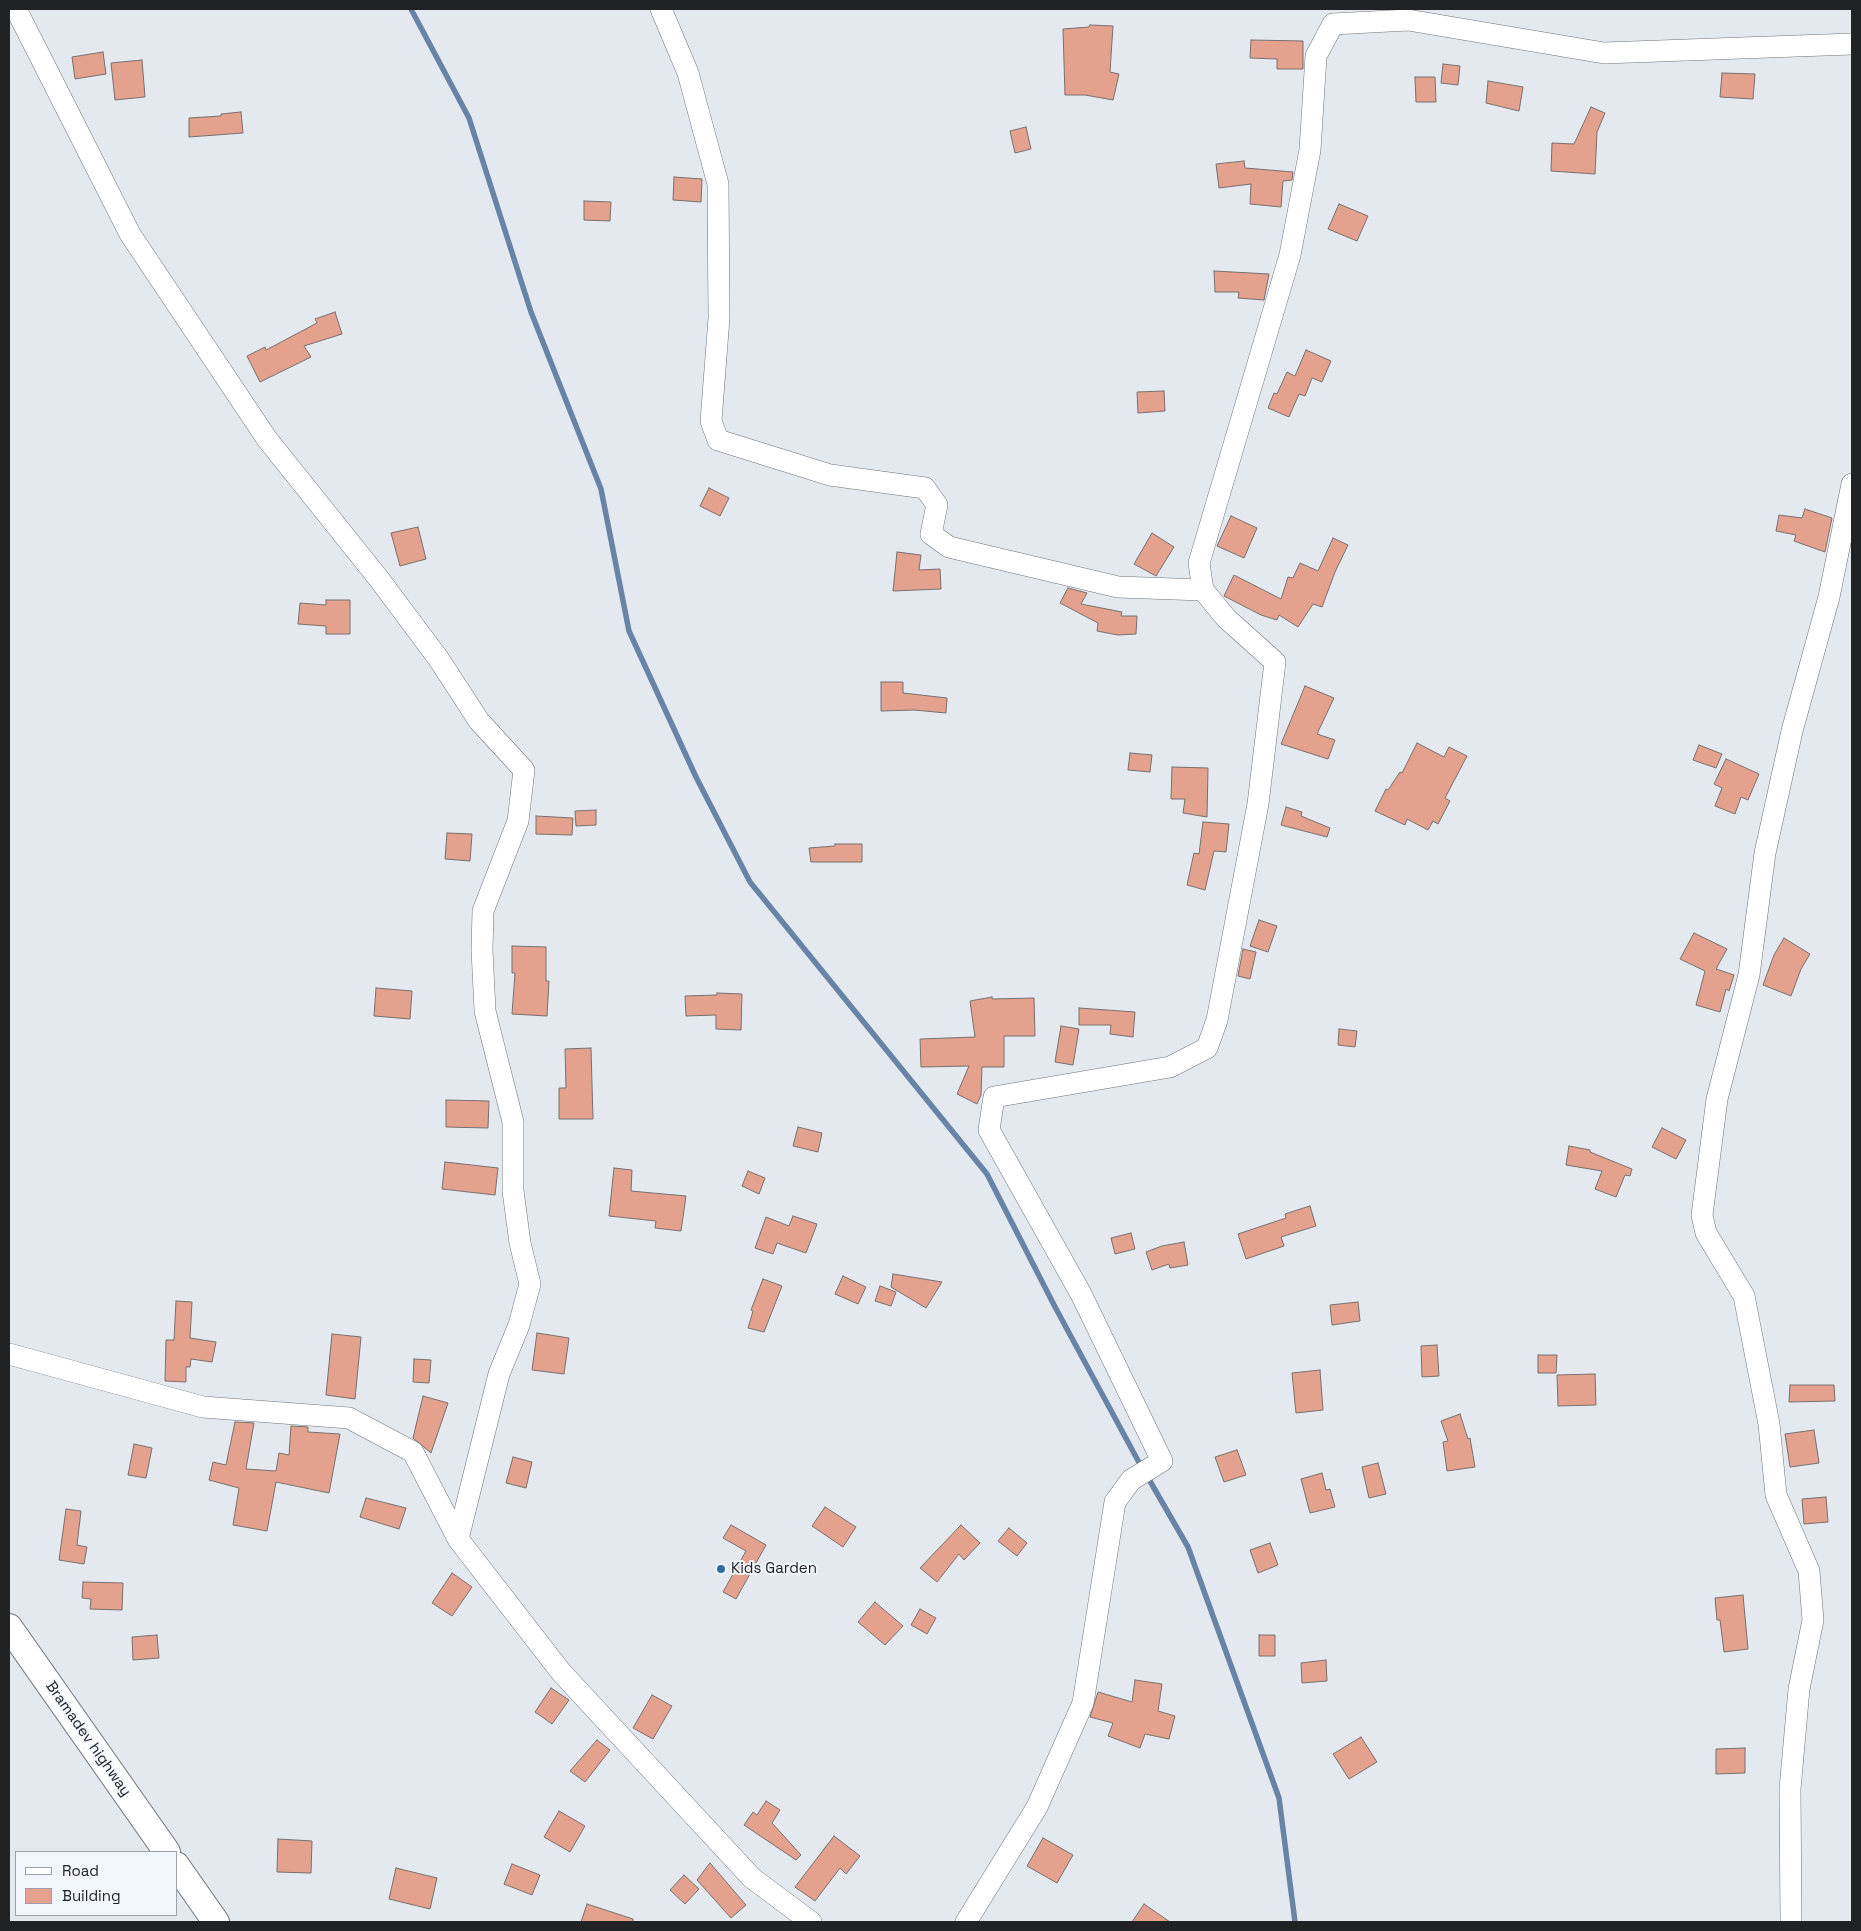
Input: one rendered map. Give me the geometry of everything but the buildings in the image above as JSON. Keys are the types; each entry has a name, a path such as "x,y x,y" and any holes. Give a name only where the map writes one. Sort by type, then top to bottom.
{"street":[{"path":"16,9 130,234 267,439 385,587 438,658 479,722 524,770 518,821 483,910 482,950 485,1011 513,1122 513,1191 520,1243 530,1284 519,1325 499,1374 458,1539"},
{"path":"661,9 688,72 718,184 719,318 711,421 718,440 830,475 925,488 937,505 931,534 949,547 1118,587 1202,590"},
{"path":"966,1922 1037,1807 1083,1703 1115,1502 1130,1480 1162,1461 1081,1294 989,1130 994,1097 1170,1067 1207,1048 1217,1020 1258,804 1275,662 1226,618 1202,590 1199,563 1290,255 1310,150 1316,56 1333,24 1408,20 1604,53 1852,44"},
{"path":"1791,1922 1790,1789 1799,1689 1813,1620 1810,1571 1776,1495 1769,1424 1744,1296 1706,1233 1702,1215 1717,1099 1749,975 1765,853 1792,731 1829,598 1852,484"},
{"path":"9,1354 203,1407 349,1418 412,1452 458,1539 561,1672 752,1878 811,1922"},
{"name":"Bramadev highway","path":"9,1627 166,1851"},
{"path":"178,1868 216,1922"}],"waterway":[{"path":"411,9 469,118 531,312 601,489 629,631 696,777 750,882 987,1174 1054,1305 1142,1468"},
{"path":"1147,1476 1188,1547 1279,1798 1295,1922"}],"place":[{"name":"Kids Garden","path":"721,1569"}]}
